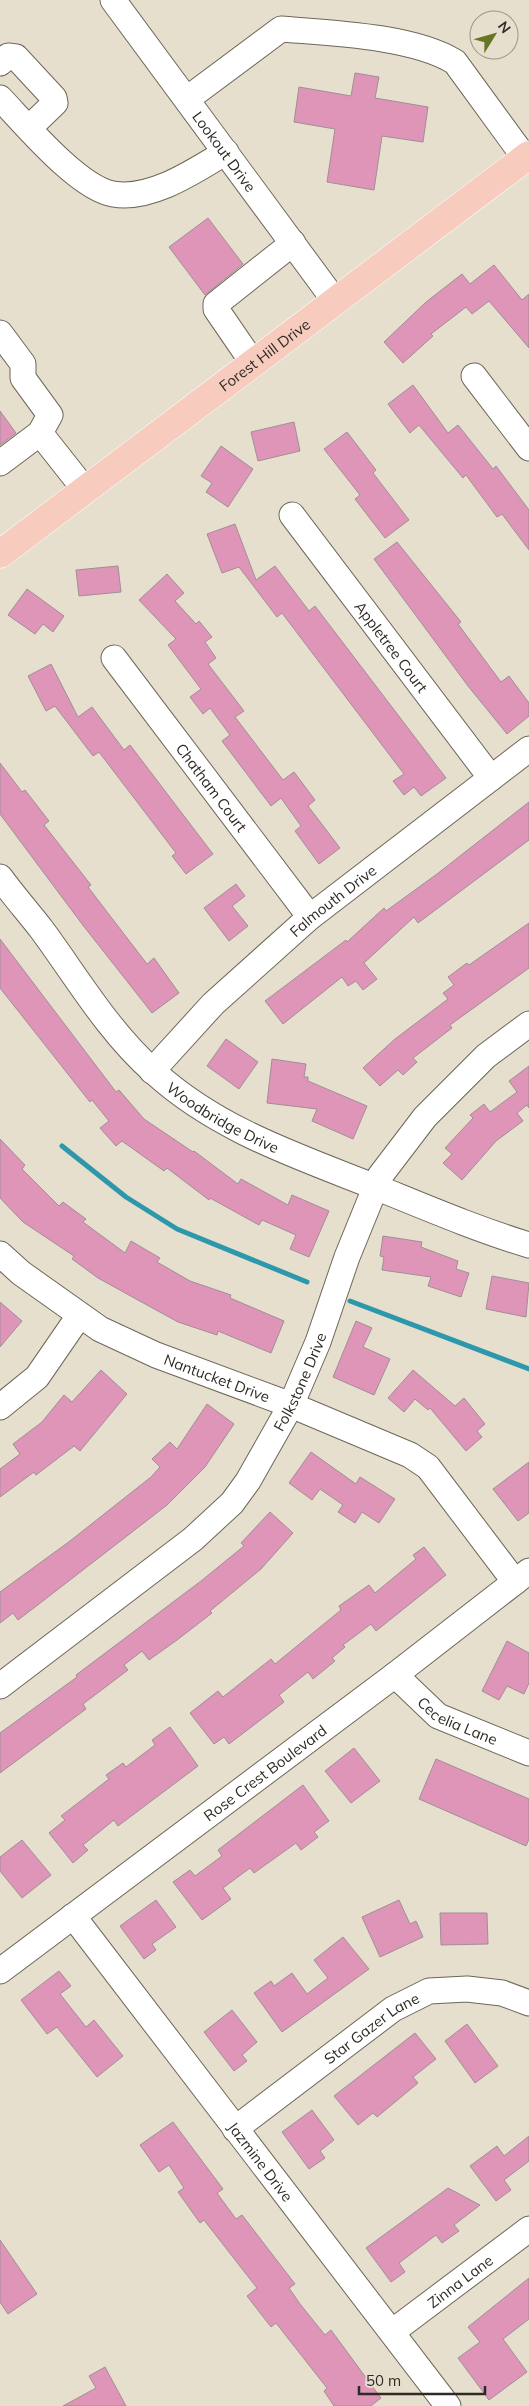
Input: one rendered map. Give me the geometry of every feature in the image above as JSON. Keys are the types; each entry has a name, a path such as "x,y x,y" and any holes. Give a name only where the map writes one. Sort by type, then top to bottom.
{"main road":[{"name":"Forest Hill Drive","path":"3,546 84,490 527,157"}],"street":[{"name":"Lookout Drive","path":"112,0 335,301"},
{"path":"187,99 281,28 371,37 439,52 455,62 527,157"},
{"path":"0,63 8,56 16,57 54,98 55,103 29,128"},
{"path":"0,98 67,167 87,182 113,194 139,193 177,181 226,152"},
{"path":"253,363 216,309 216,304 293,243"},
{"path":"0,334 23,364 23,378 50,416 40,433 0,463"},
{"path":"474,376 529,448"},
{"path":"40,433 84,490"},
{"name":"Appletree Court","path":"292,515 491,778"},
{"name":"Chatham Court","path":"114,658 310,918"},
{"name":"Falmouth Drive","path":"152,1071 213,1004 310,918 529,749"},
{"name":"Woodbridge Drive","path":"0,877 42,930 105,1020 152,1071 171,1088 230,1126 289,1154 493,1234 529,1244"},
{"name":"Folkstone Drive","path":"0,1686 186,1545 232,1503 248,1481 291,1405 318,1342 347,1257 374,1187 425,1117 486,1056 529,1024"},
{"name":"Nantucket Drive","path":"0,1254 21,1273 79,1316 100,1329 156,1356 291,1405 410,1455 428,1467 522,1576"},
{"path":"0,1407 37,1377 79,1316"},
{"name":"Rose Crest Boulevard","path":"0,1971 395,1675 522,1576"},
{"name":"Cecelia Lane","path":"395,1675 438,1716 529,1753"},
{"name":"Jazmine Drive","path":"73,1916 448,2406"},
{"name":"Star Gazer Lane","path":"235,2129 393,2009 429,1991 467,1989 502,1993 529,2004"},
{"name":"Zinna Lane","path":"392,2332 529,2228"}],"building":[{"path":"355,73 379,77 375,98 428,107 423,142 382,136 374,190 327,182 335,129 294,122 299,87 351,96"},
{"path":"208,218 243,264 205,295 169,247"},
{"path":"494,265 522,300 529,294 529,348 489,301 472,314 466,307 431,334 433,336 403,363 384,342 426,302 462,274 470,284"},
{"path":"413,385 448,433 458,425 493,469 496,466 529,510 529,550 502,514 497,517 466,475 463,478 419,425 410,433 388,404"},
{"path":"0,411 16,433 0,445"},
{"path":"294,422 300,451 258,461 251,432"},
{"path":"347,432 376,470 373,473 409,520 385,538 355,499 360,495 324,449"},
{"path":"221,446 253,469 228,507 206,492 212,483 201,476"},
{"path":"235,524 256,580 275,566 309,611 315,606 446,778 421,796 414,787 404,795 393,781 404,774 282,613 277,617 239,567 222,573 207,534"},
{"path":"397,542 461,622 458,624 501,682 509,676 529,703 529,716 507,734 468,686 374,559"},
{"path":"118,566 121,592 79,596 76,570"},
{"path":"167,574 184,593 175,601 196,624 199,621 212,637 205,642 216,658 208,664 244,711 235,717 283,780 294,772 315,800 308,806 340,848 319,864 295,831 301,826 281,798 271,806 222,741 230,735 210,708 203,714 190,697 201,689 168,645 176,639 139,600"},
{"path":"27,589 64,616 53,632 43,624 35,634 8,615"},
{"path":"51,664 78,717 92,707 124,750 130,745 213,854 186,874 172,856 176,853 99,752 93,756 55,706 46,711 28,676"},
{"path":"0,763 22,792 25,790 49,821 44,825 91,885 88,887 147,964 154,958 179,993 152,1013 82,924 0,814"},
{"path":"529,802 529,840 418,923 414,917 364,963 377,979 363,990 356,981 348,986 342,977 283,1024 265,1001 346,940 347,942 384,908 386,911 437,874"},
{"path":"236,884 245,896 232,906 248,926 229,941 204,908"},
{"path":"529,923 529,968 450,1025 452,1028 413,1058 417,1062 403,1075 398,1070 380,1086 363,1068 395,1039 448,999 443,993 454,985 448,977 467,963 469,965"},
{"path":"0,939 116,1092 119,1090 144,1119 194,1151 238,1184 241,1179 288,1205 292,1195 329,1211 309,1257 290,1249 296,1235 262,1220 259,1225 210,1198 209,1200 167,1168 164,1171 122,1141 116,1146 100,1128 109,1121 92,1100 90,1102 0,988"},
{"path":"226,1039 258,1062 239,1089 207,1066"},
{"path":"272,1059 306,1064 304,1077 308,1077 308,1081 367,1106 353,1139 312,1121 317,1109 267,1103"},
{"path":"529,1066 529,1108 527,1105 517,1113 523,1121 496,1141 462,1180 443,1163 452,1154 445,1148 473,1118 470,1115 484,1104 490,1112 517,1092 509,1081"},
{"path":"0,1139 25,1165 22,1169 59,1206 63,1202 86,1219 83,1222 125,1253 131,1241 160,1258 157,1262 190,1281 231,1295 230,1298 284,1321 271,1353 218,1331 217,1335 178,1322 98,1278 72,1259 74,1256 23,1222 0,1198"},
{"path":"383,1236 422,1242 421,1247 458,1261 456,1269 469,1273 461,1297 428,1286 431,1277 382,1270 384,1257 380,1256"},
{"path":"492,1276 529,1283 526,1317 486,1309"},
{"path":"0,1302 22,1321 0,1347"},
{"path":"356,1321 372,1328 363,1347 390,1359 374,1395 333,1377"},
{"path":"101,1370 127,1394 80,1451 74,1446 36,1475 34,1472 0,1497 0,1469 20,1454 13,1444 42,1422 64,1395 72,1402"},
{"path":"413,1370 455,1406 464,1398 485,1424 477,1431 482,1437 466,1451 430,1408 428,1410 415,1399 404,1412 388,1398"},
{"path":"207,1404 234,1424 205,1467 167,1505 18,1620 13,1613 0,1623 0,1592 70,1541 151,1477 160,1467 152,1459 170,1442 177,1449"},
{"path":"311,1452 356,1484 360,1477 395,1499 379,1523 362,1512 355,1523 338,1512 343,1505 320,1489 312,1500 289,1483"},
{"path":"529,1462 529,1513 518,1521 493,1489"},
{"path":"270,1512 293,1533 261,1569 210,1611 212,1613 149,1660 142,1651 124,1665 128,1670 83,1704 86,1709 0,1773 0,1733 77,1677 76,1675 201,1581 244,1546 241,1543"},
{"path":"424,1547 446,1575 376,1631 371,1624 343,1645 345,1647 332,1658 335,1661 313,1679 308,1672 279,1695 284,1702 229,1744 224,1737 214,1744 190,1713 218,1691 223,1697 271,1659 275,1664 341,1610 339,1606 369,1585 375,1593 416,1559 413,1555"},
{"path":"507,1641 529,1653 529,1683 524,1694 507,1686 499,1700 482,1691"},
{"path":"170,1727 198,1766 118,1826 114,1820 83,1845 88,1850 73,1863 49,1833 65,1820 61,1816 109,1779 106,1775 123,1763 126,1767 155,1745 152,1740"},
{"path":"354,1748 380,1781 351,1803 325,1771"},
{"path":"436,1759 529,1799 529,1839 526,1846 419,1799"},
{"path":"303,1785 329,1821 314,1832 318,1837 301,1850 296,1843 254,1873 250,1868 223,1888 231,1899 202,1920 173,1882 190,1870 195,1876 222,1856 218,1850"},
{"path":"22,1840 51,1875 22,1898 0,1871 0,1857"},
{"path":"156,1900 176,1927 152,1944 156,1950 144,1959 120,1926"},
{"path":"399,1900 410,1924 416,1921 423,1937 380,1957 362,1917"},
{"path":"440,1913 487,1913 488,1944 441,1945"},
{"path":"343,1937 369,1969 282,2032 254,1993 271,1981 274,1986 292,1973 307,1994 328,1978 314,1960"},
{"path":"59,1971 71,1986 60,1994 86,2027 94,2020 123,2056 97,2077 57,2027 47,2034 21,2000"},
{"path":"232,2010 257,2042 242,2055 247,2061 234,2071 204,2032"},
{"path":"467,2024 498,2066 475,2083 445,2041"},
{"path":"415,2033 436,2059 413,2077 418,2083 377,2117 373,2113 358,2125 334,2096"},
{"path":"312,2110 334,2140 320,2151 325,2158 309,2169 282,2132"},
{"path":"173,2122 223,2189 217,2193 236,2219 242,2215 295,2284 289,2288 300,2304 325,2335 331,2330 381,2398 371,2406 334,2406 324,2391 327,2388 276,2323 271,2327 247,2296 257,2288 204,2220 200,2223 178,2192 184,2188 169,2165 159,2172 140,2145"},
{"path":"529,2136 529,2161 504,2180 511,2190 496,2201 470,2166 497,2146 504,2156"},
{"path":"448,2188 480,2205 454,2225 459,2231 442,2243 436,2235 399,2263 405,2272 391,2282 366,2248"},
{"path":"0,2240 37,2294 8,2314 0,2302"},
{"path":"529,2278 529,2319 503,2339 527,2372 489,2400 458,2358 480,2342 468,2327"},
{"path":"105,2367 126,2406 63,2406 96,2388 89,2376"}],"waterway":[{"path":"62,1146 126,1197 177,1229 307,1282"},
{"path":"350,1301 529,1369"}]}
